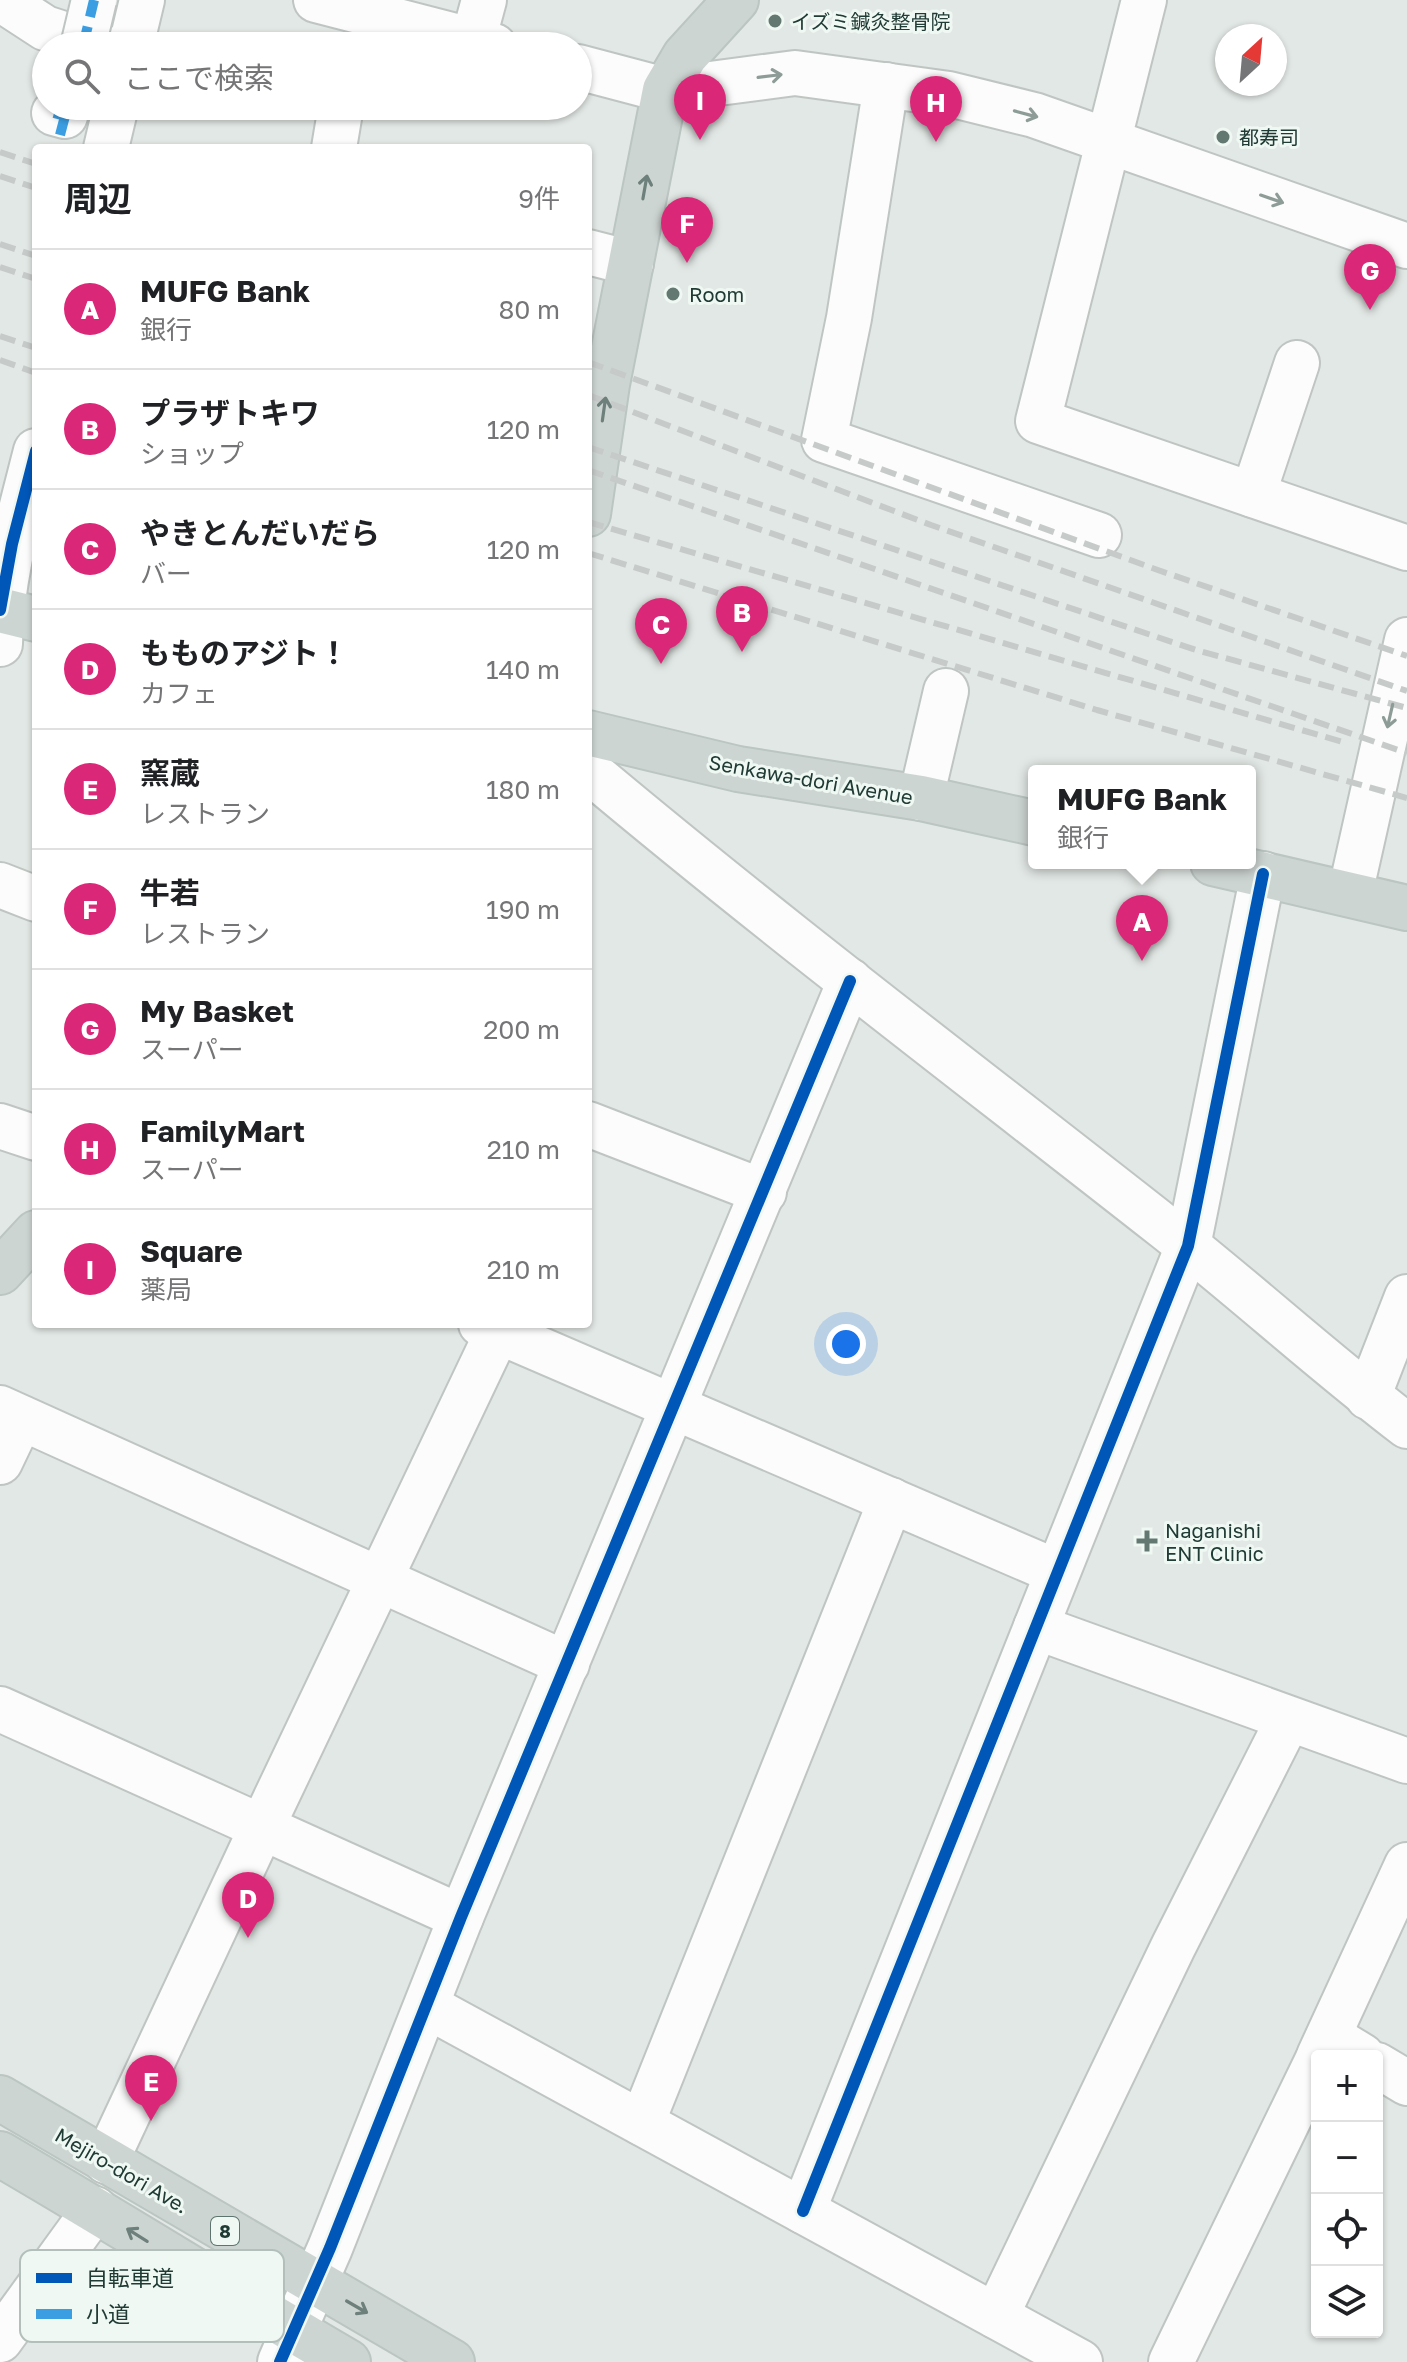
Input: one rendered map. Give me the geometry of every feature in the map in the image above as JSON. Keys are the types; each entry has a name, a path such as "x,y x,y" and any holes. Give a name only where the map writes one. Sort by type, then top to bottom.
{"main road":[{"path":"592,487 607,384 665,90 685,56 736,0"},
{"path":"0,610 32,618"},
{"name":"Senkawa-dori Avenue","path":"592,734 738,769 921,798 1028,822"},
{"path":"1240,869 1407,908"},
{"path":"0,1272 32,1237"},
{"name":"Mejiro-dori Ave.","path":"0,2098 259,2250"},
{"path":"0,2154 95,2209 152,2250"},
{"name":"Mejiro-dori Ave.","path":"284,2264 452,2362"},
{"path":"287,2346 348,2362"}],"street":[{"path":"2,0 56,32"},
{"path":"68,32 94,0"},
{"path":"134,32 142,0"},
{"path":"316,0 355,29 484,29"},
{"path":"1144,0 1038,421 1407,548"},
{"path":"0,27 32,32"},
{"path":"592,71 665,90 795,73 949,94 1034,115 1407,246"},
{"path":"886,85 849,318 824,440 1099,535"},
{"path":"107,144 113,120"},
{"path":"335,144 339,120"},
{"path":"592,253 631,263"},
{"path":"1253,495 1297,363"},
{"path":"0,644 0,610 12,544 32,466"},
{"path":"1350,894 1407,640"},
{"path":"921,798 946,691"},
{"path":"592,773 684,851 1188,1246 1407,1426"},
{"path":"803,2211 1188,1246 1263,874"},
{"path":"0,885 32,897"},
{"path":"287,2346 316,2283 461,1917 850,981"},
{"path":"0,1126 32,1137"},
{"path":"592,1126 764,1192"},
{"path":"1368,1397 1407,1297"},
{"path":"106,2161 379,1580 490,1328 1057,1572"},
{"path":"0,1462 10,1413 567,1664"},
{"path":"642,2123 891,1500"},
{"path":"1036,1627 1407,1761"},
{"path":"0,1709 461,1917"},
{"path":"996,2316 1173,1947 1288,1720"},
{"path":"1333,2050 1407,1865"},
{"path":"427,2006 1080,2362"},
{"path":"1383,2069 1407,2083"},
{"path":"1171,2362 1311,2092"},
{"path":"65,2250 95,2209"},
{"path":"0,2340 20,2312"}],"railway":[{"path":"0,152 32,163"},
{"path":"0,176 32,187"},
{"path":"0,244 32,255"},
{"path":"0,267 32,278"},
{"path":"0,336 32,347"},
{"path":"0,360 32,372"},
{"path":"592,363 1155,569 1407,656"},
{"path":"592,397 931,525 1407,691"},
{"path":"592,448 1196,650 1407,708"},
{"path":"592,471 1407,753"},
{"path":"592,523 1346,743"},
{"path":"592,554 1097,710 1407,798"}],"marked path":[{"path":"86,32 94,0"},
{"path":"60,135 64,120"}],"cycle path":[{"path":"0,610 12,544 32,466"},
{"path":"803,2211 1188,1246 1263,874"},
{"path":"280,2362 330,2248 461,1917 850,981"}],"place":[{"name":"イズミ鍼灸整骨院","path":"775,21"},
{"name":"都寿司","path":"1223,137"},
{"name":"Square","path":"700,140"},
{"name":"FamilyMart","path":"936,142"},
{"name":"牛若","path":"687,263"},
{"name":"Room","path":"673,294"},
{"name":"My Basket","path":"1370,310"},
{"name":"プラザトキワ","path":"742,652"},
{"name":"やきとんだいだら","path":"661,664"},
{"name":"MUFG Bank","path":"1142,961"},
{"name":"Naganishi ENT Clinic","path":"1147,1541"},
{"name":"もものアジト！","path":"248,1938"},
{"name":"窯蔵","path":"151,2121"}]}
